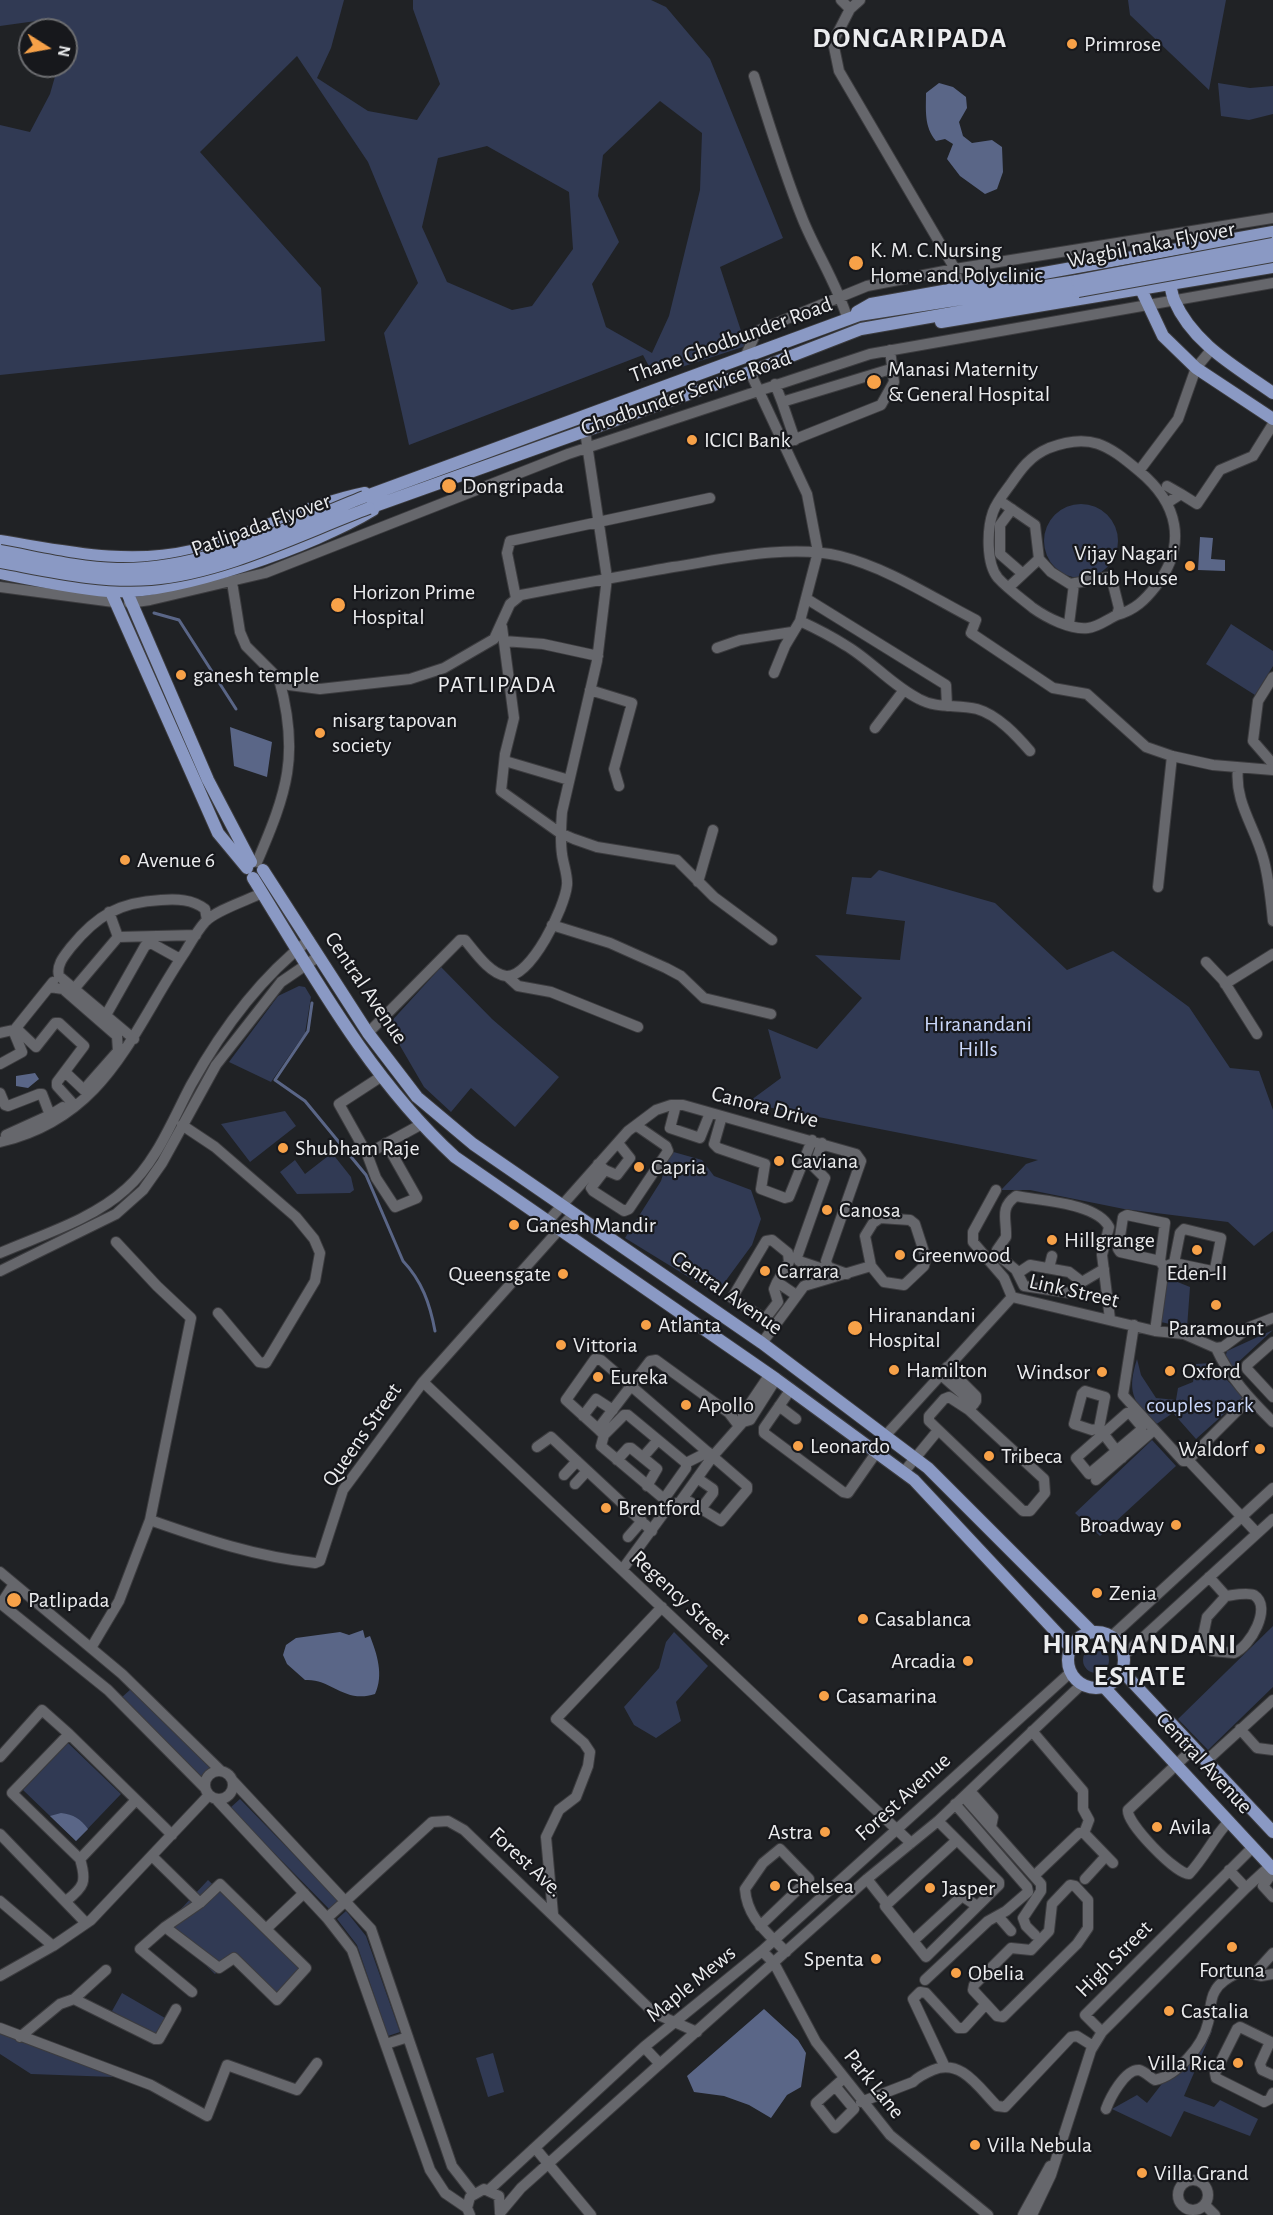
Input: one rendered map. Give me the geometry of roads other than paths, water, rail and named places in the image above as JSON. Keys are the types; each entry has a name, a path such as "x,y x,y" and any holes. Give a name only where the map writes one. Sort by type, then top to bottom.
{"main road":[{"path":"1183,232 1185,246"},
{"name":"Thane Ghodbunder Road","path":"389,494 745,357 853,318 858,310 871,304 1273,232"},
{"name":"Wagbil naka Flyover","path":"853,318 1077,281 1273,244"},
{"path":"1157,251 1171,284 1174,299 1190,327 1211,350 1273,393"},
{"path":"1129,256 1146,304 1163,336 1196,368 1273,419"},
{"name":"Wagbil naka Flyover","path":"856,331 1273,256"},
{"name":"Thane Ghodbunder Road","path":"389,494 585,431 856,331 866,334 1273,267"},
{"path":"0,541 110,557 146,557 189,551 349,496 389,494"},
{"path":"0,573 112,597 125,591 183,582 278,554 360,518 389,494"},
{"name":"Patlipada Flyover","path":"0,551 107,568 150,568 181,564 211,557 389,494"},
{"name":"Patlipada Flyover","path":"0,562 84,577 117,579 183,574 214,567 367,502"},
{"name":"Central Avenue","path":"110,557 207,780 254,868 262,893 357,1043 420,1125 455,1157 560,1227 773,1376 914,1480 1071,1648"},
{"name":"Central Avenue","path":"110,557 112,597 218,833 254,868 309,940 368,1033 417,1097 473,1144 762,1343 913,1456 1092,1632"},
{"path":"1092,1632 1112,1636 1124,1655 1122,1671 1115,1681 1104,1687 1093,1688 1082,1684 1071,1672 1068,1660 1071,1648 1079,1637 1092,1632"},
{"name":"Central Avenue","path":"1122,1671 1273,1832"},
{"name":"Central Avenue","path":"1104,1687 1272,1869"},
{"path":"1172,1759 1184,1738"}],"street":[{"path":"841,0 850,9"},
{"path":"860,0 850,9 833,42 839,71 955,269 959,288"},
{"path":"754,76 802,218 853,318"},
{"name":"Ghodbunder Service Road","path":"745,357 757,331 867,286 955,269 1273,218"},
{"name":"Ghodbunder Service Road","path":"129,603 265,573 589,447 866,355 1273,283"},
{"path":"783,444 881,405 892,388 894,368 890,350"},
{"path":"1139,471 1178,419 1196,368 1211,350"},
{"path":"866,355 870,375"},
{"path":"782,402 811,391 894,368"},
{"path":"750,372 807,494 818,552 800,621 792,632 774,673"},
{"path":"807,373 811,391"},
{"path":"775,384 795,440"},
{"path":"1167,486 1197,504 1220,470 1253,456 1273,424"},
{"path":"507,976 519,973 530,963 552,925 567,884 560,833 569,780 598,656 607,578 601,521 585,431"},
{"path":"1085,440 1105,445 1139,471 1153,481 1167,503 1175,524 1175,550 1166,573 1144,601 1130,611 1093,627 1084,628 1044,615 997,577 990,556 992,519 1000,501 1028,459 1048,448 1085,440"},
{"path":"1167,503 1181,494"},
{"path":"516,598 507,553 510,542 710,498"},
{"path":"1000,501 1035,525 1039,559 1067,583 1074,584 1109,577 1119,608 1117,615"},
{"path":"1012,509 1000,525 1000,554 1023,574"},
{"path":"232,582 240,632 246,646 279,679 289,685 320,689 410,679 444,668 495,639 510,604 516,598 607,578 743,555 818,552 842,556 874,568 976,620 971,633 1053,688 1087,694 1146,747 1172,756 1238,768 1273,770"},
{"path":"1009,587 1039,559"},
{"path":"1069,624 1074,584"},
{"path":"0,587 112,597"},
{"path":"807,599 946,685 947,706"},
{"path":"800,621 846,645 904,690 934,706 978,709 1016,735 1030,751"},
{"path":"502,627 514,718 501,791 560,833 597,847 669,856 687,867 698,882 714,897 772,940"},
{"path":"717,648 740,640 792,632"},
{"path":"504,640 543,644 598,656"},
{"path":"1273,677 1258,701 1253,741 1273,764"},
{"path":"254,868 288,777 291,746 289,714 279,679"},
{"path":"590,690 632,703 614,769 619,786"},
{"path":"875,728 904,690"},
{"path":"1158,887 1172,756"},
{"path":"505,761 569,780"},
{"path":"1238,768 1237,787 1240,803 1264,861 1273,921"},
{"path":"698,882 713,830"},
{"path":"0,1142 23,1136 52,1122 115,1068 134,1039 159,990 207,920 262,893"},
{"path":"134,1039 59,976 57,969 64,956 85,930 109,912 134,901 177,899 197,903 205,909 207,920"},
{"path":"109,912 118,938"},
{"path":"552,925 610,943 666,968 681,976 704,998 771,1014"},
{"path":"74,988 118,938 196,935"},
{"path":"0,1271 116,1214 143,1190 162,1163 182,1125 206,1058 271,972 309,940"},
{"path":"368,1033 460,940 465,940 496,973 507,976 518,986 551,992 638,1028"},
{"path":"106,1015 145,946 151,943 180,959"},
{"path":"1225,984 1273,954"},
{"path":"0,1253 90,1213 127,1189 152,1156 197,1086 281,982 319,956"},
{"path":"1206,962 1225,984 1257,1034"},
{"path":"59,976 16,1028 36,1047 56,1023 59,1023 84,1046 57,1086 73,1103"},
{"path":"0,1135 6,1136 73,1103 118,1051 117,1036 63,989 50,987"},
{"path":"0,1033 13,1030 22,1053 0,1064"},
{"path":"65,1072 84,1090"},
{"path":"382,1076 339,1104 394,1208 417,1198 386,1143"},
{"path":"0,1093 5,1105 8,1106 42,1094 50,1115"},
{"path":"676,1105 670,1128 699,1138 710,1113"},
{"name":"Canora Drive","path":"549,1220 561,1204 602,1167 618,1143 637,1125 656,1110 676,1105 856,1154 861,1161 826,1261 828,1267"},
{"path":"722,1116 714,1144 718,1148 765,1164 761,1189 785,1198 789,1197 817,1142"},
{"path":"182,1125 215,1147 296,1217 314,1239 320,1253 315,1281 266,1363 259,1362 218,1313"},
{"path":"367,1154 420,1125"},
{"path":"618,1143 630,1158 616,1175 602,1167 591,1188 592,1191 624,1211 629,1209 668,1150 666,1146 637,1125"},
{"path":"817,1142 814,1167 825,1178 796,1257 799,1261 847,1274"},
{"path":"127,1189 134,1198"},
{"path":"996,1190 973,1232 973,1242 1004,1278 1012,1296"},
{"path":"1100,1271 1070,1293 1024,1286 1018,1273 998,1255 997,1250 1006,1237 1003,1215 1010,1201 1016,1196 1094,1210 1106,1219 1109,1227 1100,1271 1106,1318"},
{"name":"Queens Street","path":"150,1520 222,1545 282,1560 315,1563 320,1561 324,1556 339,1496 423,1382 574,1213"},
{"path":"1155,1331 1166,1264 1165,1223 1127,1215 1123,1217 1118,1249 1120,1252 1166,1264 1212,1271 1215,1269 1221,1238 1184,1229 1166,1264"},
{"path":"880,1218 910,1220 915,1224 926,1258 924,1266 911,1279 904,1285 884,1282 871,1266 865,1236 873,1223 880,1218"},
{"path":"772,1240 788,1253 789,1262 777,1282 774,1289 778,1302 765,1318 732,1298 766,1241 772,1240"},
{"path":"91,1648 119,1601 150,1520 191,1318 116,1242"},
{"path":"1049,1268 1052,1256"},
{"path":"1018,1273 1030,1265 1069,1272 1082,1282"},
{"path":"762,1343 804,1286 871,1266"},
{"path":"777,1282 796,1295"},
{"name":"Link Street","path":"886,1435 1012,1296 1155,1331 1184,1334 1216,1348"},
{"path":"1273,1318 1250,1327 1223,1347 1216,1348 1222,1363 1250,1399 1273,1421"},
{"path":"1134,1325 1123,1395 1183,1461 1188,1460 1250,1399"},
{"path":"1273,1342 1247,1365 1247,1369 1273,1397"},
{"path":"601,1432 566,1400 595,1359 601,1360 632,1386 747,1486 747,1490 721,1521 690,1502 666,1503 601,1446 601,1432 613,1410 632,1386 650,1360 656,1360 741,1424"},
{"path":"943,1370 971,1407 1044,1479 1045,1493 1030,1511 1023,1511 929,1421 929,1416 949,1397 971,1407"},
{"path":"680,1502 710,1454 741,1424 750,1420 773,1376"},
{"name":"Regency Street","path":"423,1382 911,1843"},
{"path":"791,1389 764,1428 764,1432 843,1492 848,1493 861,1466 876,1453"},
{"path":"583,1416 596,1399 613,1410"},
{"path":"779,1406 796,1419"},
{"path":"1096,1480 1119,1455 1142,1427 1130,1413 1127,1413 1101,1431 1076,1458 1076,1461 1092,1474 1119,1455 1155,1430"},
{"path":"601,1432 624,1415 628,1415 686,1463"},
{"path":"1101,1431 1119,1455"},
{"path":"903,1473 913,1456 933,1433"},
{"path":"537,1447 551,1437 652,1531"},
{"path":"643,1457 658,1440"},
{"path":"617,1460 628,1448 657,1469 647,1486"},
{"path":"686,1463 710,1454"},
{"path":"1188,1460 1257,1533"},
{"path":"564,1475 577,1461"},
{"path":"622,1570 652,1531 686,1468 686,1463"},
{"path":"575,1484 587,1471"},
{"path":"697,1478 712,1489 713,1493 700,1510"},
{"path":"1112,1636 1273,1488"},
{"path":"1124,1655 1273,1519"},
{"path":"628,1537 642,1521"},
{"path":"0,1572 122,1674 221,1771 228,1774 371,1929 452,2166 473,2193"},
{"path":"1209,1577 1226,1596"},
{"path":"14,1584 0,1603 108,1690 304,1893 352,1950 430,2170 445,2193 468,2211 473,2193"},
{"path":"1251,1594 1257,1596 1262,1608 1255,1636 1234,1653 1212,1651 1202,1641 1207,1617 1226,1596 1251,1594"},
{"path":"553,1914 546,1837 559,1810 576,1797 588,1766 590,1752 584,1743 556,1719 662,1607"},
{"name":"Forest Avenue","path":"762,1951 1071,1672"},
{"path":"108,1690 122,1674"},
{"name":"Forest Avenue","path":"500,2214 520,2188 867,1879 938,1821 1082,1684"},
{"path":"1205,1762 1273,1700"},
{"path":"0,1757 42,1710 172,1835"},
{"path":"1240,1729 1257,1748 1273,1750"},
{"path":"1032,1731 1083,1791 1083,1809 1089,1820 1084,1833"},
{"path":"66,1901 81,1889 85,1875 80,1859 12,1793 69,1734"},
{"path":"998,1737 1011,1753"},
{"path":"1193,1749 1172,1759 1128,1810 1131,1823 1178,1870 1189,1874 1205,1856 1212,1840 1229,1821"},
{"path":"0,1976 53,1946 87,1923 210,1794 209,1774 221,1771"},
{"path":"210,1794 228,1796 233,1781"},
{"path":"963,1797 993,1817 991,1827 1041,1884 1041,1891 1023,1918 1026,1926 1035,1935"},
{"path":"925,1980 988,1921 1024,1896 1027,1887 963,1797"},
{"path":"80,1859 136,1800"},
{"name":"Forest Ave.","path":"327,1918 348,1902 432,1822 448,1821 464,1830 654,2013 697,2032"},
{"path":"867,1879 886,1903 886,1910 926,1957 999,1882 938,1821"},
{"path":"1035,1875 1079,1833 1084,1833"},
{"path":"1084,1833 1109,1860 1085,1879"},
{"path":"0,1834 87,1923"},
{"path":"886,1903 957,1840"},
{"name":"High Street","path":"1252,1847 1085,2015 1102,2032 1246,1888 1272,1869"},
{"path":"760,1926 809,1879 780,1849 763,1863 745,1889 746,1904 760,1926 786,1952"},
{"path":"152,1856 200,1903"},
{"path":"1272,1869 1263,1886 1273,1897"},
{"path":"1229,1870 1246,1888"},
{"path":"165,1928 219,1968 234,1958 277,2000 306,1968 220,1884 200,1903 165,1928 140,1949 192,1992"},
{"path":"1070,1885 1075,1886 1088,1900 1088,1928 1077,1944 1003,2017 997,2016 986,2004 973,1990 974,1985 1011,1948 1031,1950 1049,1931 1052,1904 1070,1885"},
{"path":"828,1891 839,1904"},
{"path":"266,1929 304,1893"},
{"path":"913,1941 962,1896 977,1906"},
{"path":"0,1901 53,1946"},
{"path":"998,1916 1011,1931"},
{"name":"Maple Mews","path":"490,2189 644,2048 762,1951"},
{"name":"Park Lane","path":"762,1951 774,1963 839,2083 860,2099 908,2153 988,2215"},
{"path":"1254,1974 1273,1953"},
{"path":"20,2037 60,2004 74,1999 106,1970"},
{"path":"1106,2109 1126,2076 1132,2072 1143,2072 1155,2080 1186,2059 1204,2037 1213,1993 1219,1984 1241,1971 1273,1974"},
{"path":"944,2065 913,1999 920,1992 926,1993 958,2028 964,2028 986,2004"},
{"path":"74,1999 155,2039 159,2039 176,2009"},
{"path":"1273,2075 1262,2070 1260,2064 1272,2043 1240,2027 1237,2029 1215,2073 1216,2078 1264,2102 1270,2099 1273,2093"},
{"path":"0,2028 151,2085 207,2116 227,2065 297,2090 317,2063"},
{"path":"1032,2215 1047,2185 1093,2046 1102,2032"},
{"path":"860,2099 914,2082 918,2077 944,2065 958,2067 997,2106 1005,2107 1071,2037 1077,2036 1093,2046"},
{"path":"386,2044 408,2037"},
{"path":"644,2048 660,2064"},
{"path":"536,2149 591,2215"},
{"path":"1023,2215 1045,2172 1053,2164"},
{"path":"473,2193 490,2189 499,2196 500,2214"},
{"path":"1205,2205 1215,2215"}],"waterway":[{"path":"154,613 179,620 236,709"},
{"path":"312,1003 308,1031 275,1080 305,1101 366,1175 403,1261 424,1293 435,1331"}],"place":[{"name":"Primrose","path":"1072,44"},
{"name":"K. M. C.Nursing Home and Polyclinic","path":"856,263"},
{"name":"Manasi Maternity & General Hospital","path":"874,382"},
{"name":"ICICI Bank","path":"692,440"},
{"name":"Dongripada","path":"449,486"},
{"name":"Vijay Nagari Club House","path":"1190,566"},
{"name":"Horizon Prime Hospital","path":"338,605"},
{"name":"ganesh temple","path":"181,675"},
{"name":"nisarg tapovan society","path":"320,733"},
{"name":"Avenue 6","path":"125,860"},
{"name":"Shubham Raje","path":"283,1148"},
{"name":"Caviana","path":"779,1161"},
{"name":"Capria","path":"639,1167"},
{"name":"Canosa","path":"827,1210"},
{"name":"Ganesh Mandir","path":"514,1225"},
{"name":"Hillgrange","path":"1052,1240"},
{"name":"Eden-II","path":"1197,1250"},
{"name":"Greenwood","path":"900,1255"},
{"name":"Carrara","path":"765,1271"},
{"name":"Queensgate","path":"563,1274"},
{"name":"Paramount","path":"1216,1305"},
{"name":"Atlanta","path":"646,1325"},
{"name":"Hiranandani Hospital","path":"855,1328"},
{"name":"Vittoria","path":"561,1345"},
{"name":"Hamilton","path":"894,1370"},
{"name":"Oxford","path":"1170,1371"},
{"name":"Windsor","path":"1102,1372"},
{"name":"Eureka","path":"598,1377"},
{"name":"Apollo","path":"686,1405"},
{"name":"Leonardo","path":"798,1446"},
{"name":"Waldorf","path":"1260,1449"},
{"name":"Tribeca","path":"989,1456"},
{"name":"Brentford","path":"606,1508"},
{"name":"Broadway","path":"1176,1525"},
{"name":"Zenia","path":"1097,1593"},
{"name":"Patlipada","path":"14,1600"},
{"name":"Casablanca","path":"863,1619"},
{"name":"Arcadia","path":"968,1661"},
{"name":"Casamarina","path":"824,1696"},
{"name":"Avila","path":"1157,1827"},
{"name":"Astra","path":"825,1832"},
{"name":"Chelsea","path":"775,1886"},
{"name":"Jasper","path":"930,1888"},
{"name":"Fortuna","path":"1232,1947"},
{"name":"Spenta","path":"876,1959"},
{"name":"Obelia","path":"956,1973"},
{"name":"Castalia","path":"1169,2011"},
{"name":"Villa Rica","path":"1238,2063"},
{"name":"Villa Nebula","path":"975,2145"},
{"name":"Villa Grand","path":"1142,2173"}],"district":[{"name":"DONGARIPADA","path":"910,39"},
{"name":"PATLIPADA","path":"497,685"},
{"name":"HIRANANDANI ESTATE","path":"1140,1661"}],"park label":[{"name":"Hiranandani Hills","path":"978,1036"},
{"name":"couples park","path":"1200,1405"}]}
